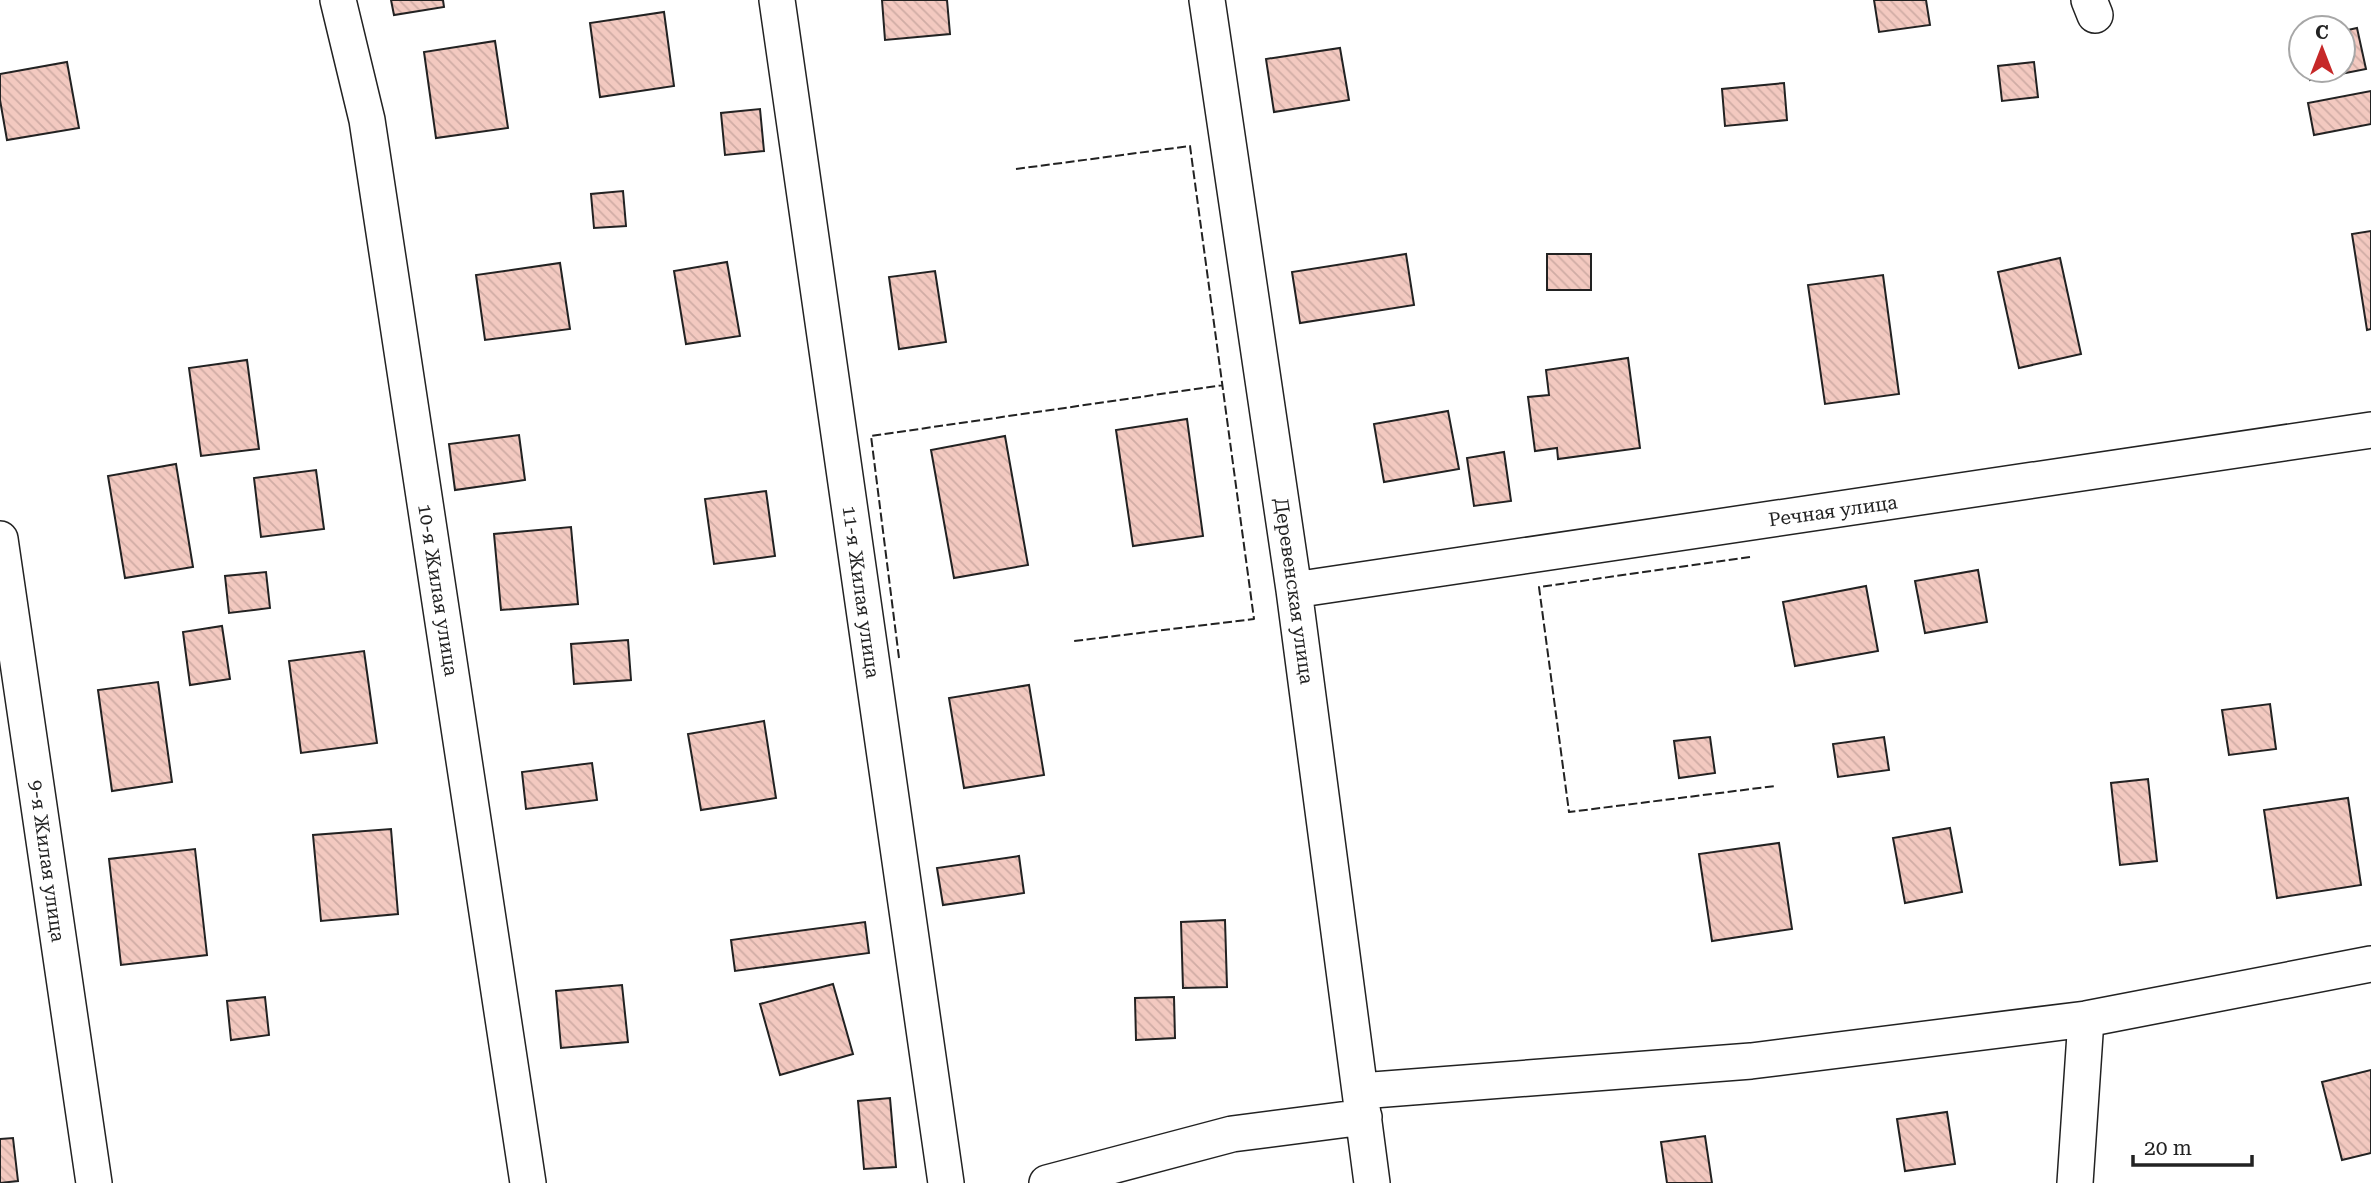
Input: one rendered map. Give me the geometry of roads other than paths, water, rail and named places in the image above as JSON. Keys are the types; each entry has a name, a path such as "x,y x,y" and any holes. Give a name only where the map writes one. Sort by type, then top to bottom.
{"street":[{"name":"10-я Жилая улица","path":"338,0 367,120 528,1183"},
{"name":"11-я Жилая улица","path":"777,0 946,1183"},
{"name":"Деревенская улица","path":"1207,0 1294,590 1373,1183"},
{"name":"Речная улица","path":"1294,590 2371,430"},
{"name":"9-я Жилая улица","path":"0,539 94,1183"},
{"path":"1047,1183 1233,1134 1362,1104 1751,1061 2086,1019 2371,964"},
{"path":"2076,1183 2086,1019"}]}
